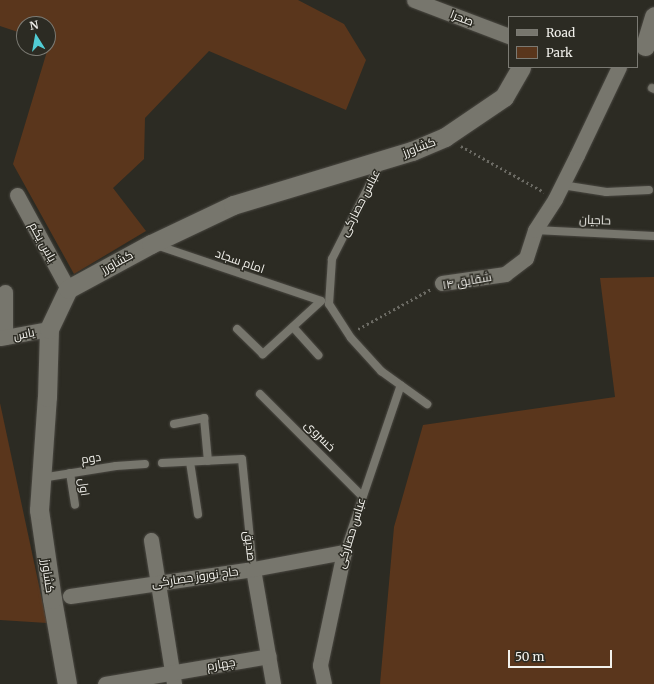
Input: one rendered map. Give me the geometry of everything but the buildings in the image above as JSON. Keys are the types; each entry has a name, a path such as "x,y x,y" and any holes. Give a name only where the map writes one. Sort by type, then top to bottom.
{"street":[{"name":"صحرا","path":"414,0 508,36"},
{"path":"645,48 654,16"},
{"name":"کشاورز","path":"67,684 52,599 39,510 40,478 47,396 49,329 68,289 151,244 233,205 412,151 445,137 504,97 520,68"},
{"name":"شقایق ۱۴","path":"442,284 505,274 526,258 535,230 562,185 619,68"},
{"name":"یاس یکم","path":"17,195 68,289"},
{"path":"3,338 5,292"},
{"name":"یاس","path":"3,338 49,329"},
{"path":"151,540 173,678"},
{"name":"حاج نوروز حصارکی","path":"70,596 253,569 344,552"},
{"name":"عباس حصارکی","path":"324,684 320,665 344,552"},
{"name":"صدیق","path":"253,569 273,684"},
{"name":"چهارم","path":"106,684 173,678 269,656"}],"lane":[{"name":"عباس حصارکی","path":"383,160 332,259 329,304 349,335 381,371 427,404"},
{"path":"562,185 606,192 649,190"},
{"name":"حاجیان","path":"535,230 654,236"},
{"name":"امام سجاد","path":"151,244 321,301 293,327"},
{"path":"237,329 263,354 293,327 318,355"},
{"name":"عباس حصارکی","path":"344,552 401,385"},
{"name":"خسروی","path":"260,394 362,496"},
{"path":"174,424 204,418 208,461"},
{"name":"صدیق","path":"162,463 242,459 253,569"},
{"path":"190,462 198,514"},
{"name":"دوم","path":"40,478 116,466 145,464"},
{"name":"اول","path":"70,473 75,505"}],"path":[{"path":"445,137 555,198"},
{"name":"شقایق ۱۴","path":"349,335 422,293 442,284"}],"green space":[{"path":"0,0 298,0 344,24 366,60 346,110 209,51 145,118 144,159 113,188 146,231 74,274 13,164 46,56 56,56 56,16 16,16 16,31 0,26"},
{"path":"654,277 654,684 380,684 394,527 423,425 615,397 600,278"},
{"path":"0,403 47,623 0,620"}]}
